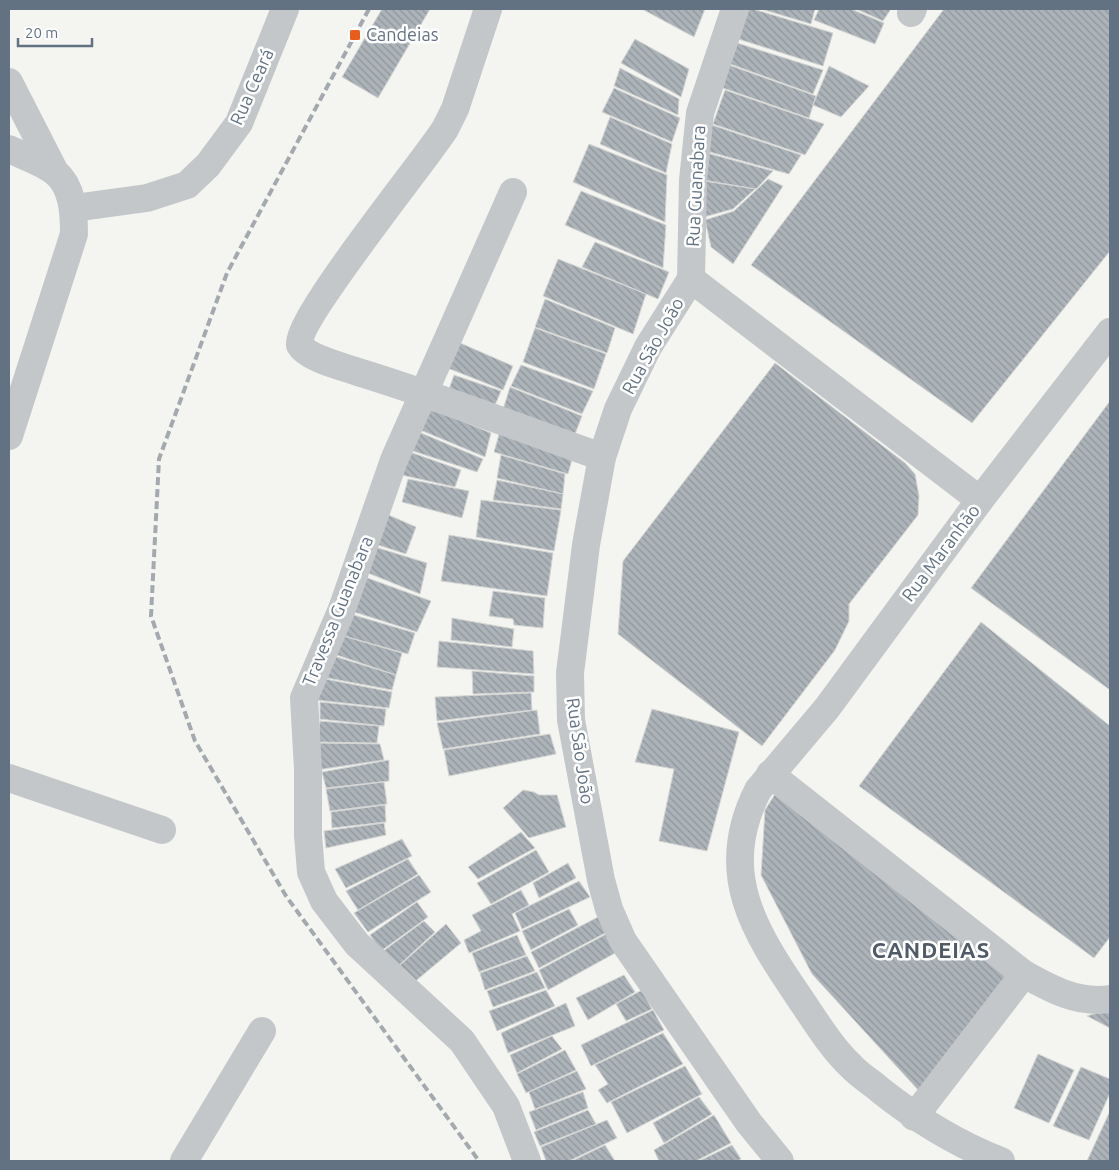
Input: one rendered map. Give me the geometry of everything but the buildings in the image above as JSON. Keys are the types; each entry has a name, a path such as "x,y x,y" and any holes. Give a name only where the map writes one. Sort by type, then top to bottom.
{"street":[{"name":"Rua Ceará","path":"74,208 147,198 187,185 208,165 239,123 285,9"},
{"path":"488,9 456,109 436,143 328,290 300,338 300,346 307,353 338,365 424,392 602,456"},
{"name":"Rua Guanabara","path":"691,279 693,180 700,113 735,9"},
{"path":"9,82 55,172 65,186 74,208 74,234 9,436"},
{"path":"9,149 55,172"},
{"name":"Travessa Guanabara","path":"513,192 394,460 342,609 304,698 311,872 324,901 357,944 462,1041 506,1106 527,1161"},
{"path":"691,279 980,500"},
{"name":"Rua São João","path":"691,279 648,347 618,409 602,456 586,545 570,673 571,720 601,880 609,909 623,941 749,1123 780,1161"},
{"name":"Rua Maranhão","path":"1001,1161 971,1156 914,1117 851,1067 827,1038 775,962 748,912 740,874 745,826 750,806 758,790 827,708 980,500 1110,332"},
{"path":"770,774 1024,974 1055,991 1088,1001 1110,999"},
{"path":"9,778 162,830"},
{"path":"914,1117 1024,974"},
{"path":"184,1161 262,1032"}],"railway":[{"path":"369,9 227,273 159,459 151,616 195,741 286,896 479,1161"}],"place":[{"name":"Candeias","path":"355,35"}],"district":[{"name":"CANDEIAS","path":"931,950"}]}
